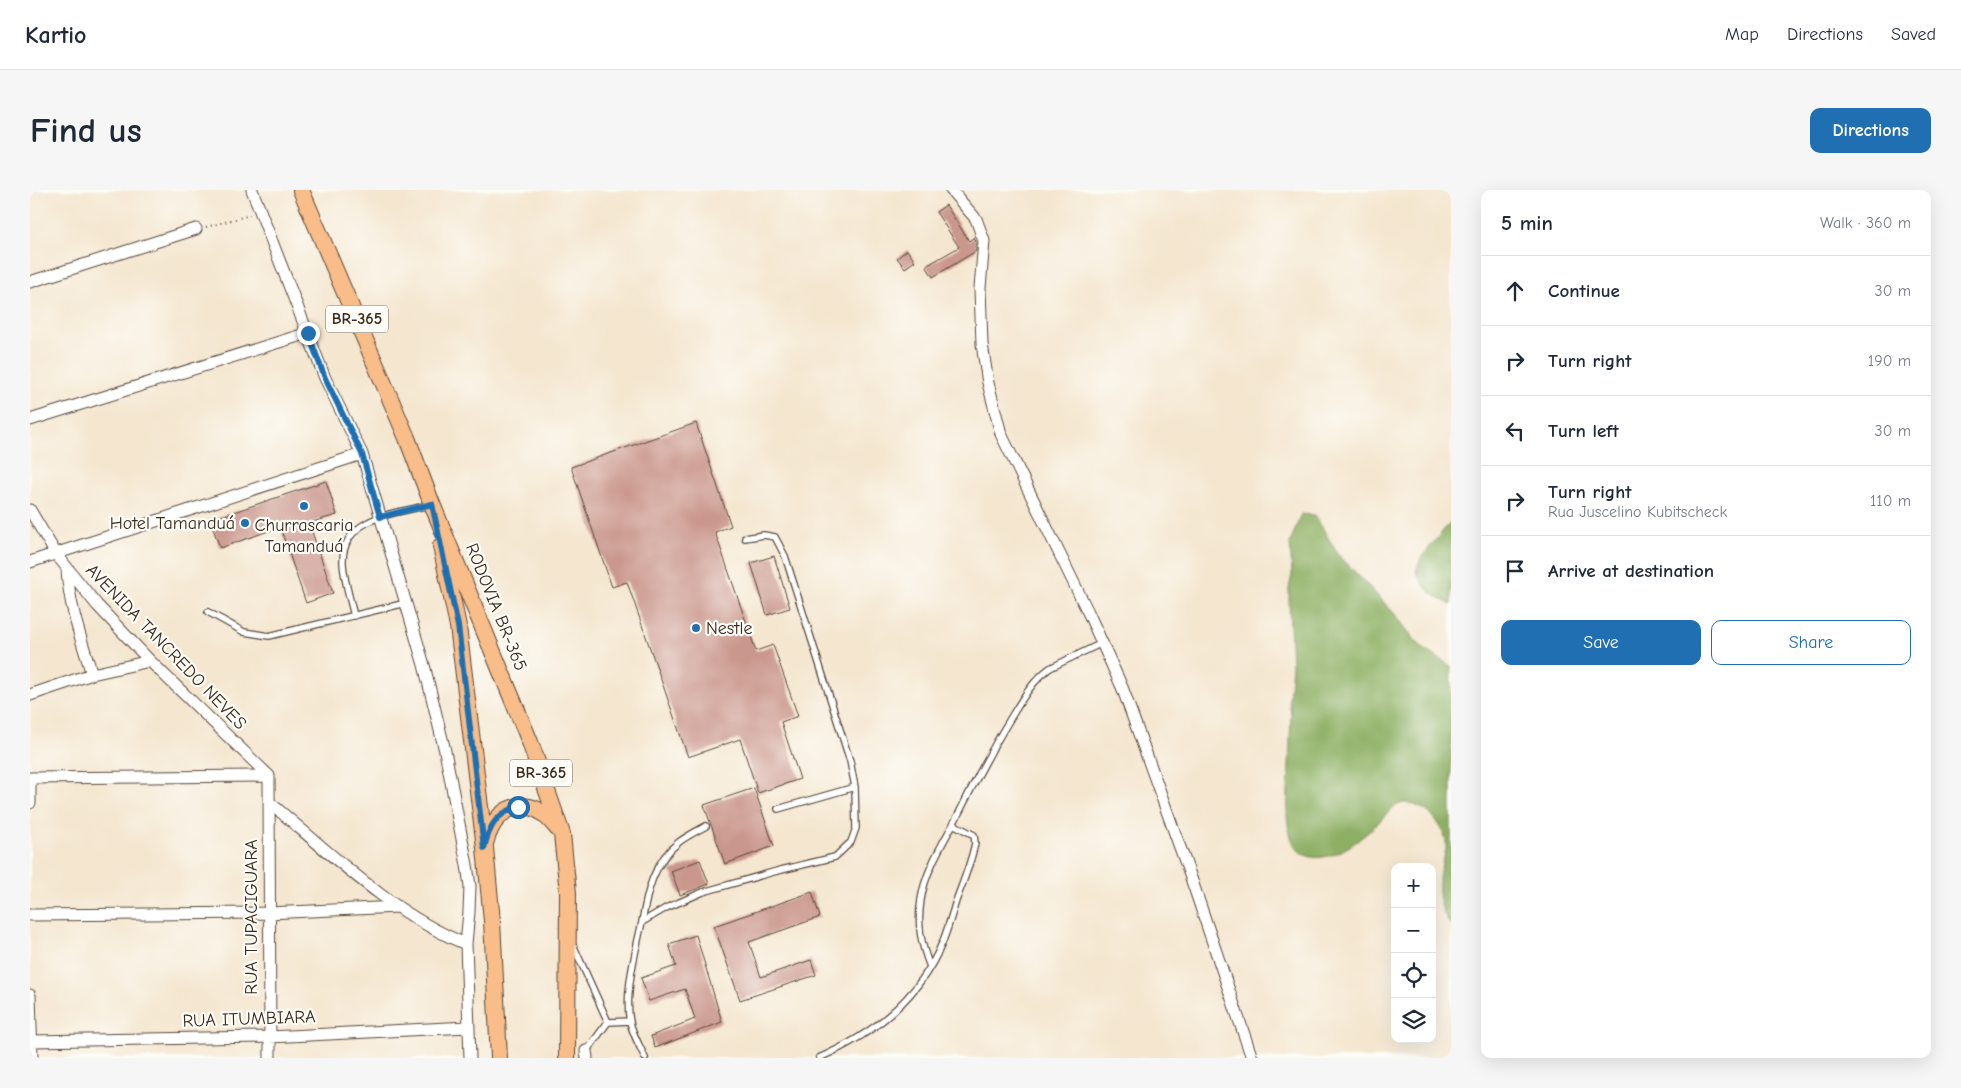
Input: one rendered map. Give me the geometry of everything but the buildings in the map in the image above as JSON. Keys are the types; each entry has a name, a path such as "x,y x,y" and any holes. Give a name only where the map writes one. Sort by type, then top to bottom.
{"main road":[{"name":"RODOVIA BR-365","path":"301,190 407,438 432,504 530,742 562,834 568,893 567,1058"},
{"name":"BR-365","path":"432,504 458,626 492,921 499,1058"},
{"name":"BR-365","path":"484,848 487,835 496,818 508,810 518,807 530,807 539,811 562,834"}],"street":[{"path":"252,190 325,378 362,454 424,665 446,751 463,838 470,886 466,944 470,1058"},
{"path":"951,190 976,219 984,241 980,288 982,344 988,383 1001,434 1122,687 1190,875 1252,1058"},
{"path":"30,282 196,230"},
{"path":"30,420 308,333"},
{"path":"30,562 362,454"},
{"name":"AVENIDA TANCREDO NEVES","path":"30,510 56,554 97,605 150,661 269,776"},
{"path":"67,569 68,594 92,674"},
{"path":"30,694 92,674 150,661"},
{"path":"30,803 30,778 269,776"},
{"name":"RUA TUPACIGUARA","path":"269,776 270,1058"},
{"path":"269,802 398,906 428,927 466,944"},
{"path":"30,915 268,913 398,906"},
{"path":"30,995 32,1058"},
{"name":"RUA ITUMBIARA","path":"30,1041 269,1037 468,1027"}],"lane":[{"path":"354,616 343,564 343,552 350,535 358,527 380,517 432,504"},
{"path":"642,922 666,908 703,892 836,857 851,842 856,828 855,787 850,761 780,543 771,535 745,538"},
{"path":"208,612 244,632 269,636 406,603"},
{"path":"930,967 920,939 918,924 921,898 930,869 992,748 1034,683 1050,668 1102,643"},
{"path":"778,809 855,787"},
{"path":"819,1058 842,1048 878,1025 900,1007 920,984 930,967 943,942 975,843 974,835 971,832 953,824"},
{"path":"645,1058 630,1021 633,964 647,893 664,857 678,843 706,826"},
{"path":"568,933 608,1022"},
{"path":"608,1022 630,1021"},
{"path":"585,1056 608,1022"}],"path":[{"path":"196,230 261,212"}],"green space":[{"path":"1301,514 1315,515 1337,553 1394,613 1414,639 1424,649 1451,666 1451,926 1441,907 1439,893 1440,871 1446,842 1437,822 1424,809 1407,803 1397,805 1366,834 1340,852 1330,855 1312,857 1305,855 1300,852 1293,842 1287,816 1291,714 1289,701 1292,665 1289,603 1289,588 1292,575 1290,543"},
{"path":"1451,521 1451,605 1430,592 1416,571 1421,558"}],"place":[{"name":"Churrascaria Tamanduá","path":"304,506"},
{"name":"Hotel Tamanduá","path":"245,523"},
{"name":"Nestle","path":"696,628"}],"route":[{"path":"308,333 325,378 362,454 380,517 432,504 458,626 484,848 490,827 496,818 508,810 518,807"}]}
